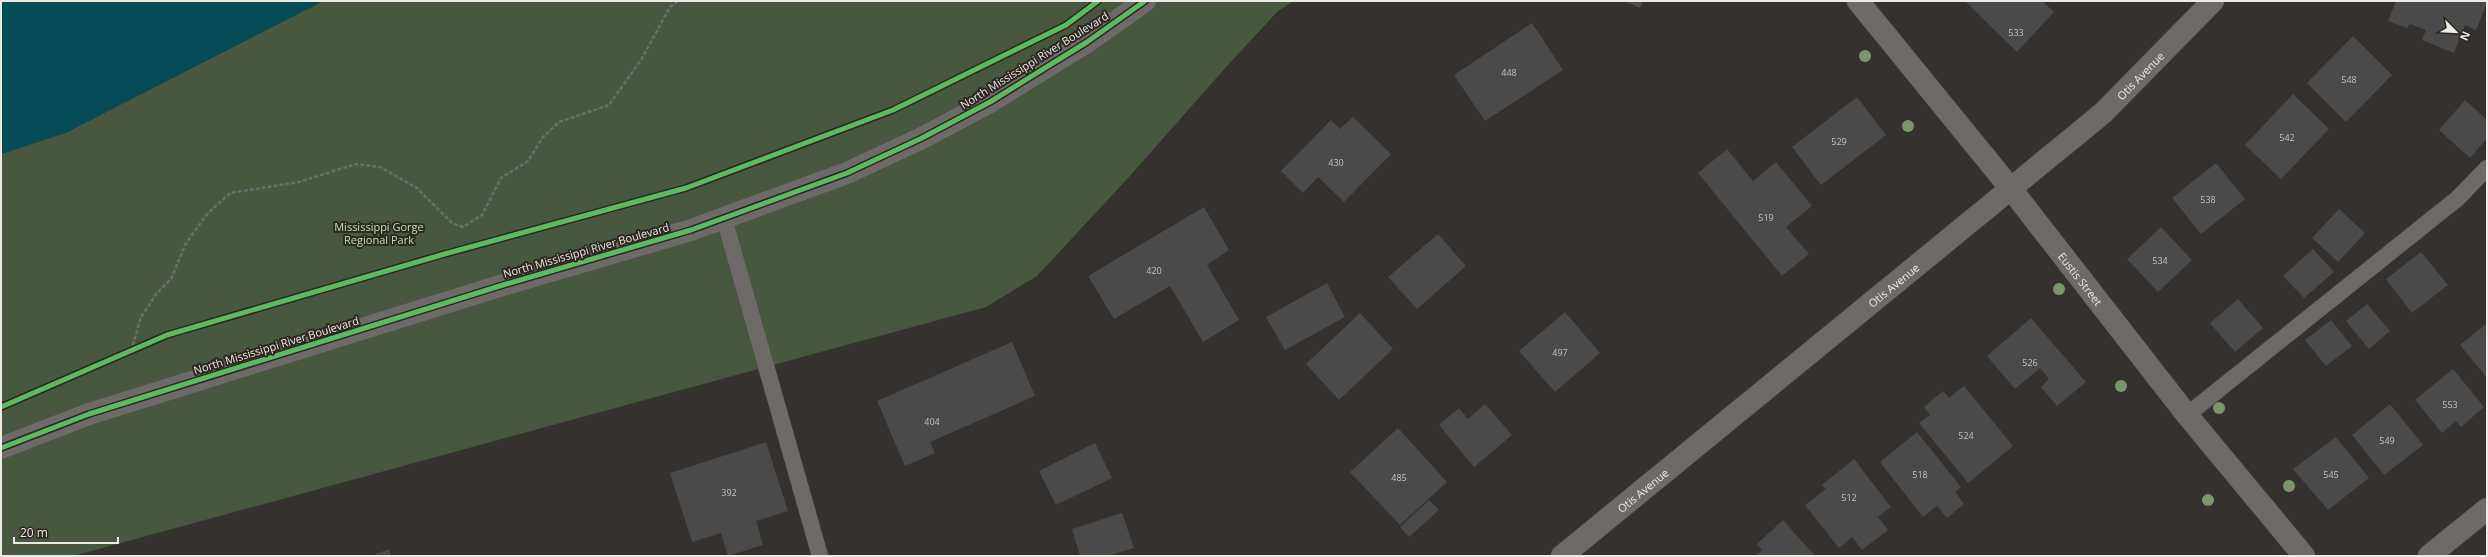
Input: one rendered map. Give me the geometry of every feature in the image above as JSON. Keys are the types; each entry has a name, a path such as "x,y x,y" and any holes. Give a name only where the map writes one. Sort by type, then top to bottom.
{"street":[{"name":"North Mississippi River Boulevard","path":"1,448 104,410 503,285 691,230 848,172 922,138 990,102 1087,42 1145,1"},
{"name":"Eustis Street","path":"1858,1 2011,189 2187,415 2304,556"},
{"name":"Otis Avenue","path":"1562,556 2103,113 2213,1"},
{"path":"2429,556 2487,509"}],"lane":[{"path":"2187,415 2458,198 2487,168"},
{"path":"724,218 820,556"}],"path":[{"path":"129,352 141,317 157,293 171,279 186,243 208,213 230,193 299,182 356,164 380,167 417,188 452,223 463,227 482,215 501,178 528,161 543,137 559,122 609,105 640,60 670,7 678,1"},
{"path":"129,352 138,348"}],"green space":[{"name":"Mississippi Gorge Regional Park","path":"323,1 1293,1 1277,12 1129,177 1037,276 986,307 73,556 1,556 1,154 65,133"}],"water":[{"path":"1,1 323,1 65,133 1,154"}],"building":[{"path":"1624,1 1643,1 1640,8"},
{"path":"1965,1 2042,1 2054,12 2017,52"},
{"path":"2396,1 2487,1 2487,3 2476,30 2465,25 2454,53 2422,40 2426,30 2410,24 2407,28 2388,21"},
{"path":"1532,23 1563,70 1485,121 1454,75"},
{"path":"2353,36 2392,75 2346,122 2307,83"},
{"path":"2293,94 2329,129 2281,179 2245,145"},
{"path":"1857,97 1886,135 1821,185 1792,147"},
{"path":"2465,100 2487,120 2487,138 2470,158 2439,130"},
{"path":"1353,117 1391,154 1344,202 1318,177 1303,193 1281,171 1331,120 1340,129"},
{"path":"1727,149 1753,181 1776,162 1812,206 1786,227 1809,254 1782,276 1698,173"},
{"path":"2216,163 2245,199 2201,234 2172,198"},
{"path":"1204,207 1229,250 1207,265 1239,320 1203,342 1170,286 1114,319 1088,276"},
{"path":"2339,209 2365,233 2338,262 2312,238"},
{"path":"2161,227 2192,260 2158,292 2127,259"},
{"path":"1438,234 1466,266 1417,309 1388,277"},
{"path":"2313,249 2334,272 2304,298 2283,276"},
{"path":"2421,252 2448,285 2412,313 2386,279"},
{"path":"1327,283 1345,317 1285,350 1266,317"},
{"path":"2238,299 2263,328 2235,352 2210,323"},
{"path":"2367,304 2390,331 2369,349 2346,321"},
{"path":"1565,312 1600,353 1555,392 1519,351"},
{"path":"1360,313 1393,349 1339,400 1306,364"},
{"path":"2031,318 2086,382 2057,406 2041,387 2049,379 2040,368 2015,389 1987,356"},
{"path":"2331,320 2352,346 2326,366 2305,340"},
{"path":"2487,323 2487,378 2460,345"},
{"path":"1012,342 1035,396 930,442 935,453 905,466 877,401"},
{"path":"2453,369 2484,407 2461,427 2456,421 2442,433 2415,400"},
{"path":"1964,386 2013,446 1968,483 1919,423 1930,415 1924,407 1943,391 1949,398"},
{"path":"1485,404 1512,435 1474,467 1439,425 1459,408 1468,419"},
{"path":"2390,404 2423,445 2384,475 2352,435"},
{"path":"1398,428 1447,482 1400,525 1350,472"},
{"path":"1917,432 1961,487 1955,492 1964,504 1947,518 1937,506 1923,517 1880,462"},
{"path":"2336,437 2369,478 2328,510 2293,469"},
{"path":"766,442 788,511 756,521 763,545 728,556 721,533 692,542 670,473"},
{"path":"1095,443 1112,478 1056,505 1039,471"},
{"path":"1854,459 1891,507 1878,517 1888,530 1862,550 1852,537 1839,548 1805,505 1826,489 1822,485"},
{"path":"1429,500 1439,510 1409,537 1400,527"},
{"path":"1122,513 1134,548 1108,556 1080,556 1072,529"},
{"path":"1783,520 1815,556 1755,556 1762,550 1757,544"},
{"path":"389,549 391,556 371,556"}],"cycle path":[{"path":"1,407 167,335 441,255 686,188 893,110 1066,25 1098,1"},
{"path":"1,448 89,414 503,285 691,230 847,173 922,138 990,102 1087,42 1145,1"}]}
